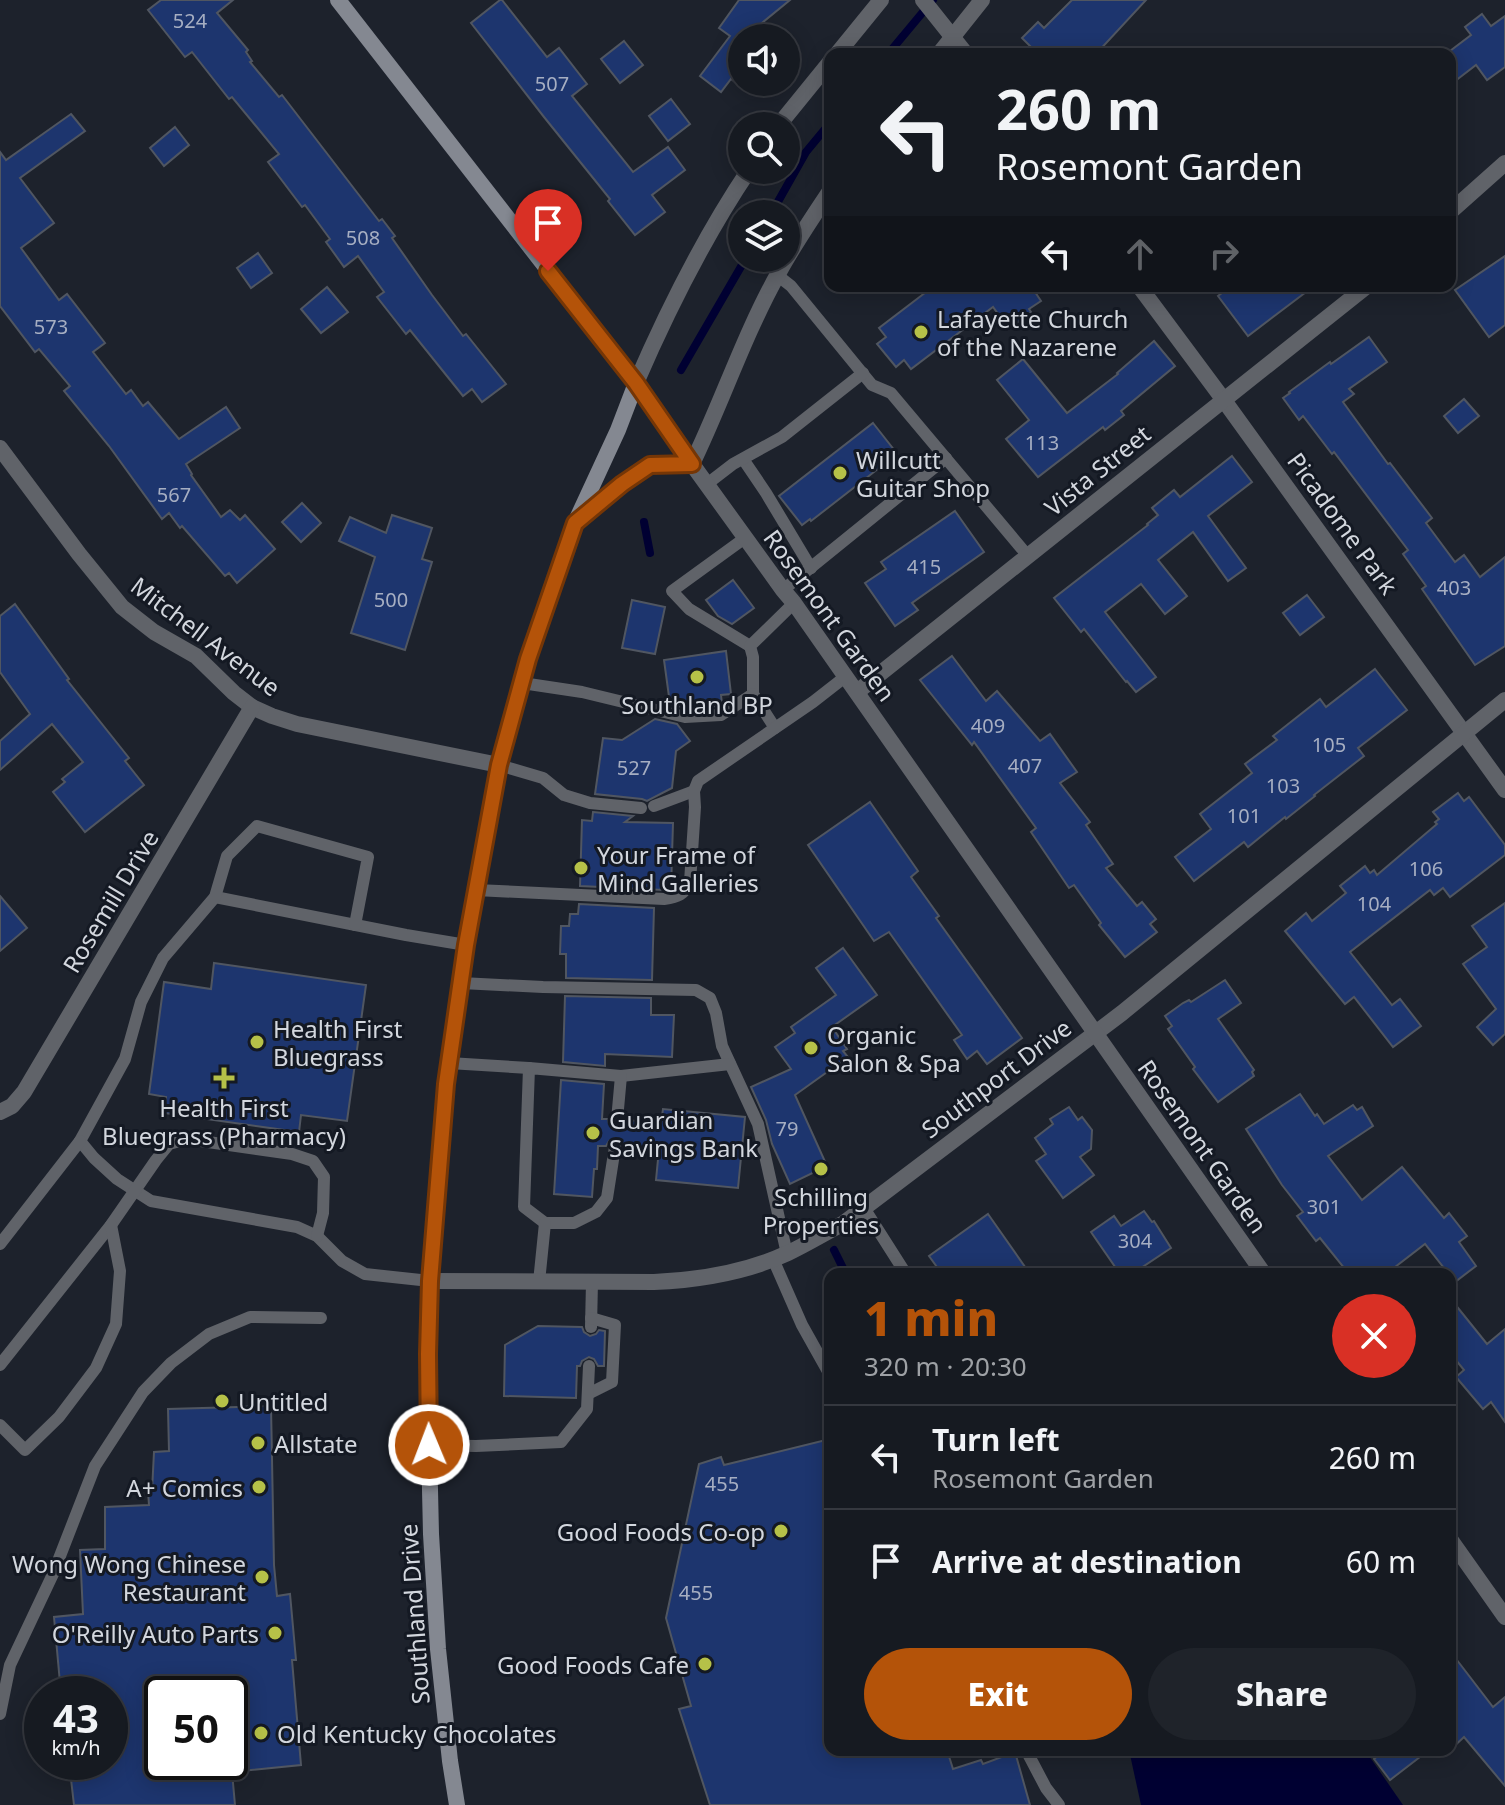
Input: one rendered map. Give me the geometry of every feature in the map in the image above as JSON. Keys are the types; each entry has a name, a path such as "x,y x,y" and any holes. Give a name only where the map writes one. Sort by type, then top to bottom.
{"main road":[{"name":"Rosemont Garden","path":"338,0 636,383 692,464"},
{"name":"Southland Drive","path":"457,1805 438,1649 431,1534 428,1354 430,1281 449,1063 466,945 499,765 522,683 575,523 636,383"},
{"path":"575,523 650,465 692,464"}],"street":[{"path":"842,48 881,0"},
{"path":"923,0 962,48"},
{"path":"941,48 948,30 982,0"},
{"path":"789,112 824,69"},
{"path":"1456,207 1505,163"},
{"path":"636,383 701,250 740,184"},
{"path":"692,464 777,275 824,201"},
{"name":"Picadome Park","path":"1143,292 1505,790"},
{"name":"Vista Street","path":"857,692 1359,292"},
{"name":"Mitchell Avenue","path":"0,448 122,607 154,632 196,656 252,707 297,724 499,765"},
{"name":"Rosemont Garden","path":"692,464 857,692 1260,1268"},
{"name":"Southport Drive","path":"430,1281 690,1280 744,1269 780,1256 844,1223 1122,1013 1505,700"},
{"name":"Rosemill Drive","path":"0,1112 12,1106 24,1092 252,707"},
{"path":"1456,1548 1505,1617"}],"lane":[{"path":"777,275 791,286 872,385 891,393 1028,556"},
{"path":"707,484 782,437 863,373"},
{"path":"750,646 811,568 946,458"},
{"path":"743,459 811,568"},
{"path":"745,538 672,591 689,609 750,646 753,694 775,728"},
{"path":"476,890 664,899 685,893 690,882 694,791 698,781 845,677"},
{"path":"522,683 582,692 685,717 721,715 753,694"},
{"path":"499,765 543,778 564,795 590,803 648,807 694,791"},
{"path":"0,1244 80,1141 125,1059 141,1002 163,958 215,897 227,856 257,826 368,857 355,925"},
{"path":"215,897 466,945"},
{"path":"461,983 696,990 710,998 722,1046 758,1124 780,1256 802,1325 824,1364"},
{"path":"449,1063 621,1076 730,1064"},
{"path":"529,1068 524,1207 545,1223 574,1223 596,1212 607,1198 615,1147"},
{"path":"617,1120 621,1076"},
{"path":"0,1365 111,1225 169,1144 187,1139 292,1154 313,1161 324,1177 323,1213 317,1236"},
{"path":"80,1141 117,1179 151,1201 297,1227 317,1236 342,1261 365,1274 430,1281"},
{"path":"864,1208 902,1268"},
{"path":"539,1282 545,1223"},
{"path":"0,1425 25,1450 59,1417 96,1368 116,1324 120,1271 111,1225"},
{"path":"588,1394 612,1382 615,1325 591,1322 592,1282"},
{"path":"0,1714 10,1665 53,1574 95,1466 143,1392 171,1363 209,1334 236,1322 250,1317 321,1318"},
{"path":"429,1445 561,1442 587,1409 589,1366"},
{"path":"1029,1756 1059,1805"}],"shaded area":[{"path":"1130,1756 1369,1756 1403,1805 1141,1805"}],"building":[{"path":"161,0 233,0 217,13 248,50 250,62 279,97 282,95 379,221 382,219 432,295 506,384 482,402 472,389 463,396 410,330 406,334 377,297 384,292 358,256 344,267 326,242 330,239 268,162 279,154 192,52 185,57 148,10"},
{"path":"500,0 547,57 559,48 587,84 572,96 633,172 668,147 685,170 652,195 665,212 635,235 471,23"},
{"path":"739,0 790,0 761,24 728,24 728,35 719,28"},
{"path":"1072,0 1146,0 1102,48 1032,48 1022,38 1038,22 1044,28"},
{"path":"1482,14 1491,26 1505,16 1505,67 1487,80 1476,65 1456,80 1454,48 1471,35 1465,27"},
{"path":"728,39 728,83 721,92 700,76"},
{"path":"624,41 643,65 620,83 601,59"},
{"path":"671,99 690,124 668,141 649,116"},
{"path":"71,114 85,131 20,178 54,223 21,248 59,300 67,294 105,343 93,352 126,394 131,390 143,406 148,402 179,439 226,407 240,428 186,464 221,517 230,510 240,520 245,515 275,549 237,583 229,573 225,576 169,513 162,519 64,391 70,386 39,349 35,352 0,306 0,152 6,160"},
{"path":"175,127 189,145 164,166 150,148"},
{"path":"258,253 272,273 251,288 237,268"},
{"path":"1505,256 1505,325 1489,337 1456,289"},
{"path":"327,287 348,312 321,333 301,309"},
{"name":"Lafayette Church of the Nazarene","path":"926,292 1035,292 1041,301 1009,329 993,307 911,369 904,360 896,367 877,344 886,337 879,328"},
{"path":"1223,292 1306,292 1248,336 1218,296"},
{"path":"1369,337 1387,362 1349,389 1354,394 1343,402 1432,518 1426,523 1455,562 1464,555 1480,577 1505,557 1505,646 1475,665 1422,589 1426,586 1403,554 1408,550 1334,452 1332,454 1303,416 1299,420 1283,398"},
{"path":"1154,341 1175,366 1121,411 1124,415 1105,430 1103,427 1038,477 1006,439 1029,420 997,380 1023,359 1067,413 1118,374"},
{"path":"1464,399 1479,416 1458,433 1444,416"},
{"name":"Willcutt Guitar Shop","path":"873,423 895,451 889,455 892,458 802,525 779,496"},
{"path":"1232,456 1252,482 1208,516 1246,568 1228,581 1193,532 1158,560 1187,596 1165,614 1141,584 1105,612 1156,677 1136,692 1054,598 1148,525 1158,515 1152,508 1174,490 1180,497"},
{"path":"302,503 321,523 301,542 282,522"},
{"path":"955,511 984,552 912,603 918,610 895,626 865,583 886,569 881,562"},
{"path":"392,515 432,528 422,559 432,562 405,650 351,633 375,557 339,541 350,517 386,533"},
{"path":"733,580 754,608 732,624 718,616 706,600"},
{"path":"1307,595 1324,617 1300,635 1283,613"},
{"path":"632,600 665,607 655,654 622,648"},
{"path":"15,604 67,680 129,758 125,761 144,785 85,832 53,792 65,782 62,779 83,762 52,724 0,770 0,741 30,714 0,672 0,616"},
{"name":"Southland BP","path":"726,651 731,694 721,695 722,704 686,708 670,704 664,660"},
{"path":"952,656 986,701 997,691 1040,741 1050,734 1077,772 1060,783 1090,822 1086,825 1113,864 1106,868 1137,906 1142,902 1156,919 1150,924 1157,932 1125,957 1099,925 1101,923 1074,885 1069,888 1031,832 1036,828 974,742 972,745 920,680"},
{"path":"1375,669 1407,710 1358,748 1364,756 1315,796 1248,847 1244,842 1194,881 1175,857 1211,829 1200,814 1252,773 1245,764 1277,740 1273,736 1320,699 1326,707"},
{"path":"655,719 677,724 690,741 676,751 672,788 647,801 595,794 603,738 622,740"},
{"path":"1458,793 1464,801 1469,797 1505,845 1505,855 1450,897 1443,888 1434,895 1430,890 1350,952 1392,1005 1400,999 1421,1026 1393,1047 1354,997 1345,1004 1285,931 1306,913 1312,921 1346,893 1340,886 1365,866 1370,873 1374,870 1377,875 1437,824 1435,822 1439,819 1433,812"},
{"path":"870,802 918,871 911,877 939,916 936,918 1022,1038 987,1064 977,1051 967,1059 954,1040 962,1035 889,932 874,941 808,845"},
{"path":"593,812 633,816 625,822 673,823 671,889 580,886 582,820 592,821"},
{"path":"0,896 27,928 0,951"},
{"path":"1505,903 1505,1034 1493,1045 1477,1027 1496,1009 1463,964 1487,947 1472,926"},
{"path":"579,904 654,908 652,980 566,978 566,954 560,954 561,926 569,926 570,914 578,914"},
{"path":"843,948 877,995 832,1027 847,1049 843,1051 848,1057 795,1095 827,1166 790,1184 751,1087 791,1069 775,1047 795,1033 791,1027 836,995 816,968"},
{"name":"Health First Bluegrass","path":"214,963 366,985 347,1121 301,1115 299,1132 164,1113 166,1097 149,1094 164,982 211,989"},
{"path":"1225,980 1241,1003 1218,1019 1254,1070 1254,1076 1218,1102 1168,1029 1172,1026 1165,1016"},
{"path":"565,996 651,998 651,1015 674,1015 672,1057 605,1054 605,1066 563,1062"},
{"path":"561,1080 604,1084 602,1119 608,1119 615,1129 621,1128 626,1120 661,1123 663,1109 745,1117 738,1188 656,1180 659,1149 624,1147 616,1138 606,1146 598,1146 592,1197 554,1194"},
{"path":"1300,1094 1324,1124 1353,1105 1357,1110 1362,1107 1373,1126 1328,1156 1362,1200 1402,1167 1444,1218 1449,1213 1467,1236 1459,1242 1476,1266 1456,1281 1456,1268 1444,1268 1425,1244 1394,1268 1344,1268 1320,1238 1316,1241 1297,1216 1303,1212 1246,1129"},
{"path":"1069,1107 1078,1120 1082,1117 1092,1130 1091,1149 1080,1157 1094,1175 1063,1198 1036,1161 1046,1154 1035,1138 1053,1124 1050,1119"},
{"path":"1144,1211 1171,1248 1141,1268 1116,1268 1091,1232 1114,1216 1121,1226"},
{"path":"988,1214 1026,1268 938,1268 929,1256"},
{"path":"1456,1305 1487,1344 1505,1329 1505,1422 1491,1402 1483,1409 1456,1377 1464,1370 1456,1360"},
{"path":"538,1326 582,1327 590,1336 599,1330 605,1331 604,1366 598,1366 589,1357 577,1366 576,1398 504,1396 505,1345"},
{"path":"271,1406 274,1565 277,1596 290,1594 301,1765 248,1770 248,1676 144,1676 144,1780 233,1780 235,1805 74,1805 71,1780 128,1780 128,1676 59,1676 54,1617 83,1614 80,1550 105,1549 105,1507 149,1505 154,1452 169,1451 168,1409"},
{"path":"824,1440 824,1756 949,1756 953,1769 981,1760 983,1764 1004,1756 1016,1756 1030,1805 710,1805 679,1709 691,1706 666,1618 699,1464 721,1457 724,1465"},
{"path":"1456,1659 1493,1707 1505,1697 1505,1786 1464,1737 1456,1744"},
{"path":"1378,1756 1421,1756 1390,1780 1374,1759"}],"waterway":[{"path":"893,48 933,0"},
{"path":"779,200 806,152 824,130"},
{"path":"681,370 738,272"},
{"path":"644,522 650,553"},
{"path":"834,1250 843,1268"}],"place":[{"name":"Lafayette Church of the Nazarene","path":"921,332"},
{"name":"Willcutt Guitar Shop","path":"840,473"},
{"name":"Southland BP","path":"697,677"},
{"name":"Your Frame of Mind Galleries","path":"581,868"},
{"name":"Health First Bluegrass","path":"257,1042"},
{"name":"Organic Salon & Spa","path":"811,1048"},
{"name":"Health First Bluegrass (Pharmacy)","path":"224,1078"},
{"name":"Guardian Savings Bank","path":"593,1133"},
{"name":"Schilling Properties","path":"821,1169"},
{"name":"Untitled","path":"222,1401"},
{"name":"Allstate","path":"258,1443"},
{"name":"A+ Comics","path":"259,1487"},
{"name":"Good Foods Co-op","path":"781,1531"},
{"name":"Wong Wong Chinese Restaurant","path":"262,1577"},
{"name":"O'Reilly Auto Parts","path":"275,1633"},
{"name":"Good Foods Cafe","path":"705,1664"},
{"name":"Old Kentucky Chocolates","path":"261,1733"}],"route":[{"path":"429,1445 430,1281 446,1084 466,945 499,765 528,659 575,523 650,465 692,464 636,383 548,271"}]}
